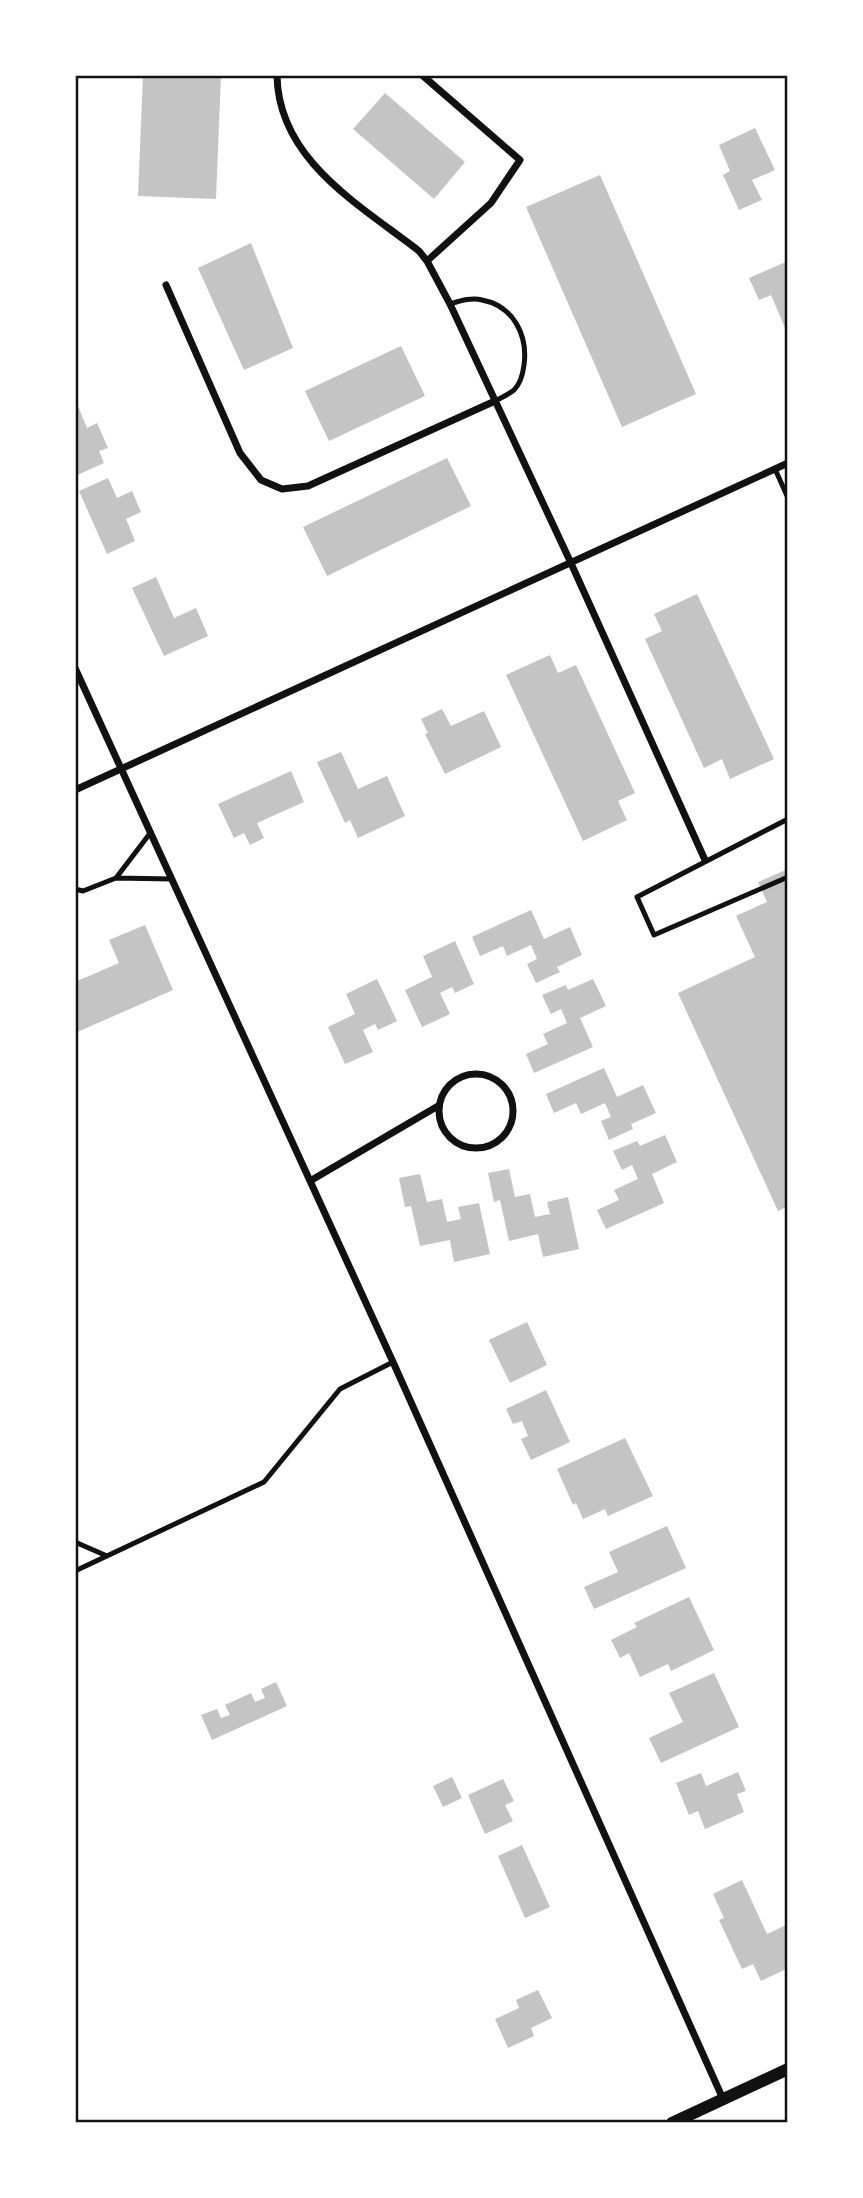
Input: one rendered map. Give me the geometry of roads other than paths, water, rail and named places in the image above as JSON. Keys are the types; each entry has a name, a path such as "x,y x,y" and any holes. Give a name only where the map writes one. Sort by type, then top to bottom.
{"street":[{"path":"277,75 283,110 293,135 309,161 329,182 419,251 427,261 450,304 570,561 705,860"},
{"path":"422,75 520,160 491,203 427,261"},
{"path":"166,285 240,453 261,480 282,489 308,486 495,401"},
{"path":"75,790 788,463"},
{"path":"75,668 393,1362 723,2099"},
{"path":"310,1181 438,1106 446,1088 461,1076 480,1073 498,1080 510,1096 513,1115 506,1133 491,1145 471,1148 453,1141 441,1125 438,1106"},
{"path":"672,2123 788,2069"}],"lane":[{"path":"450,304 470,299 483,300 501,308 514,319 523,334 526,352 523,373 515,389 495,401"},
{"path":"775,469 788,498"},
{"path":"788,819 637,897 654,934 788,877"},
{"path":"116,878 151,832"},
{"path":"75,889 83,891 116,878 172,879"},
{"path":"75,1571 264,1482 340,1389 393,1362"},
{"path":"75,1542 107,1556"}]}
